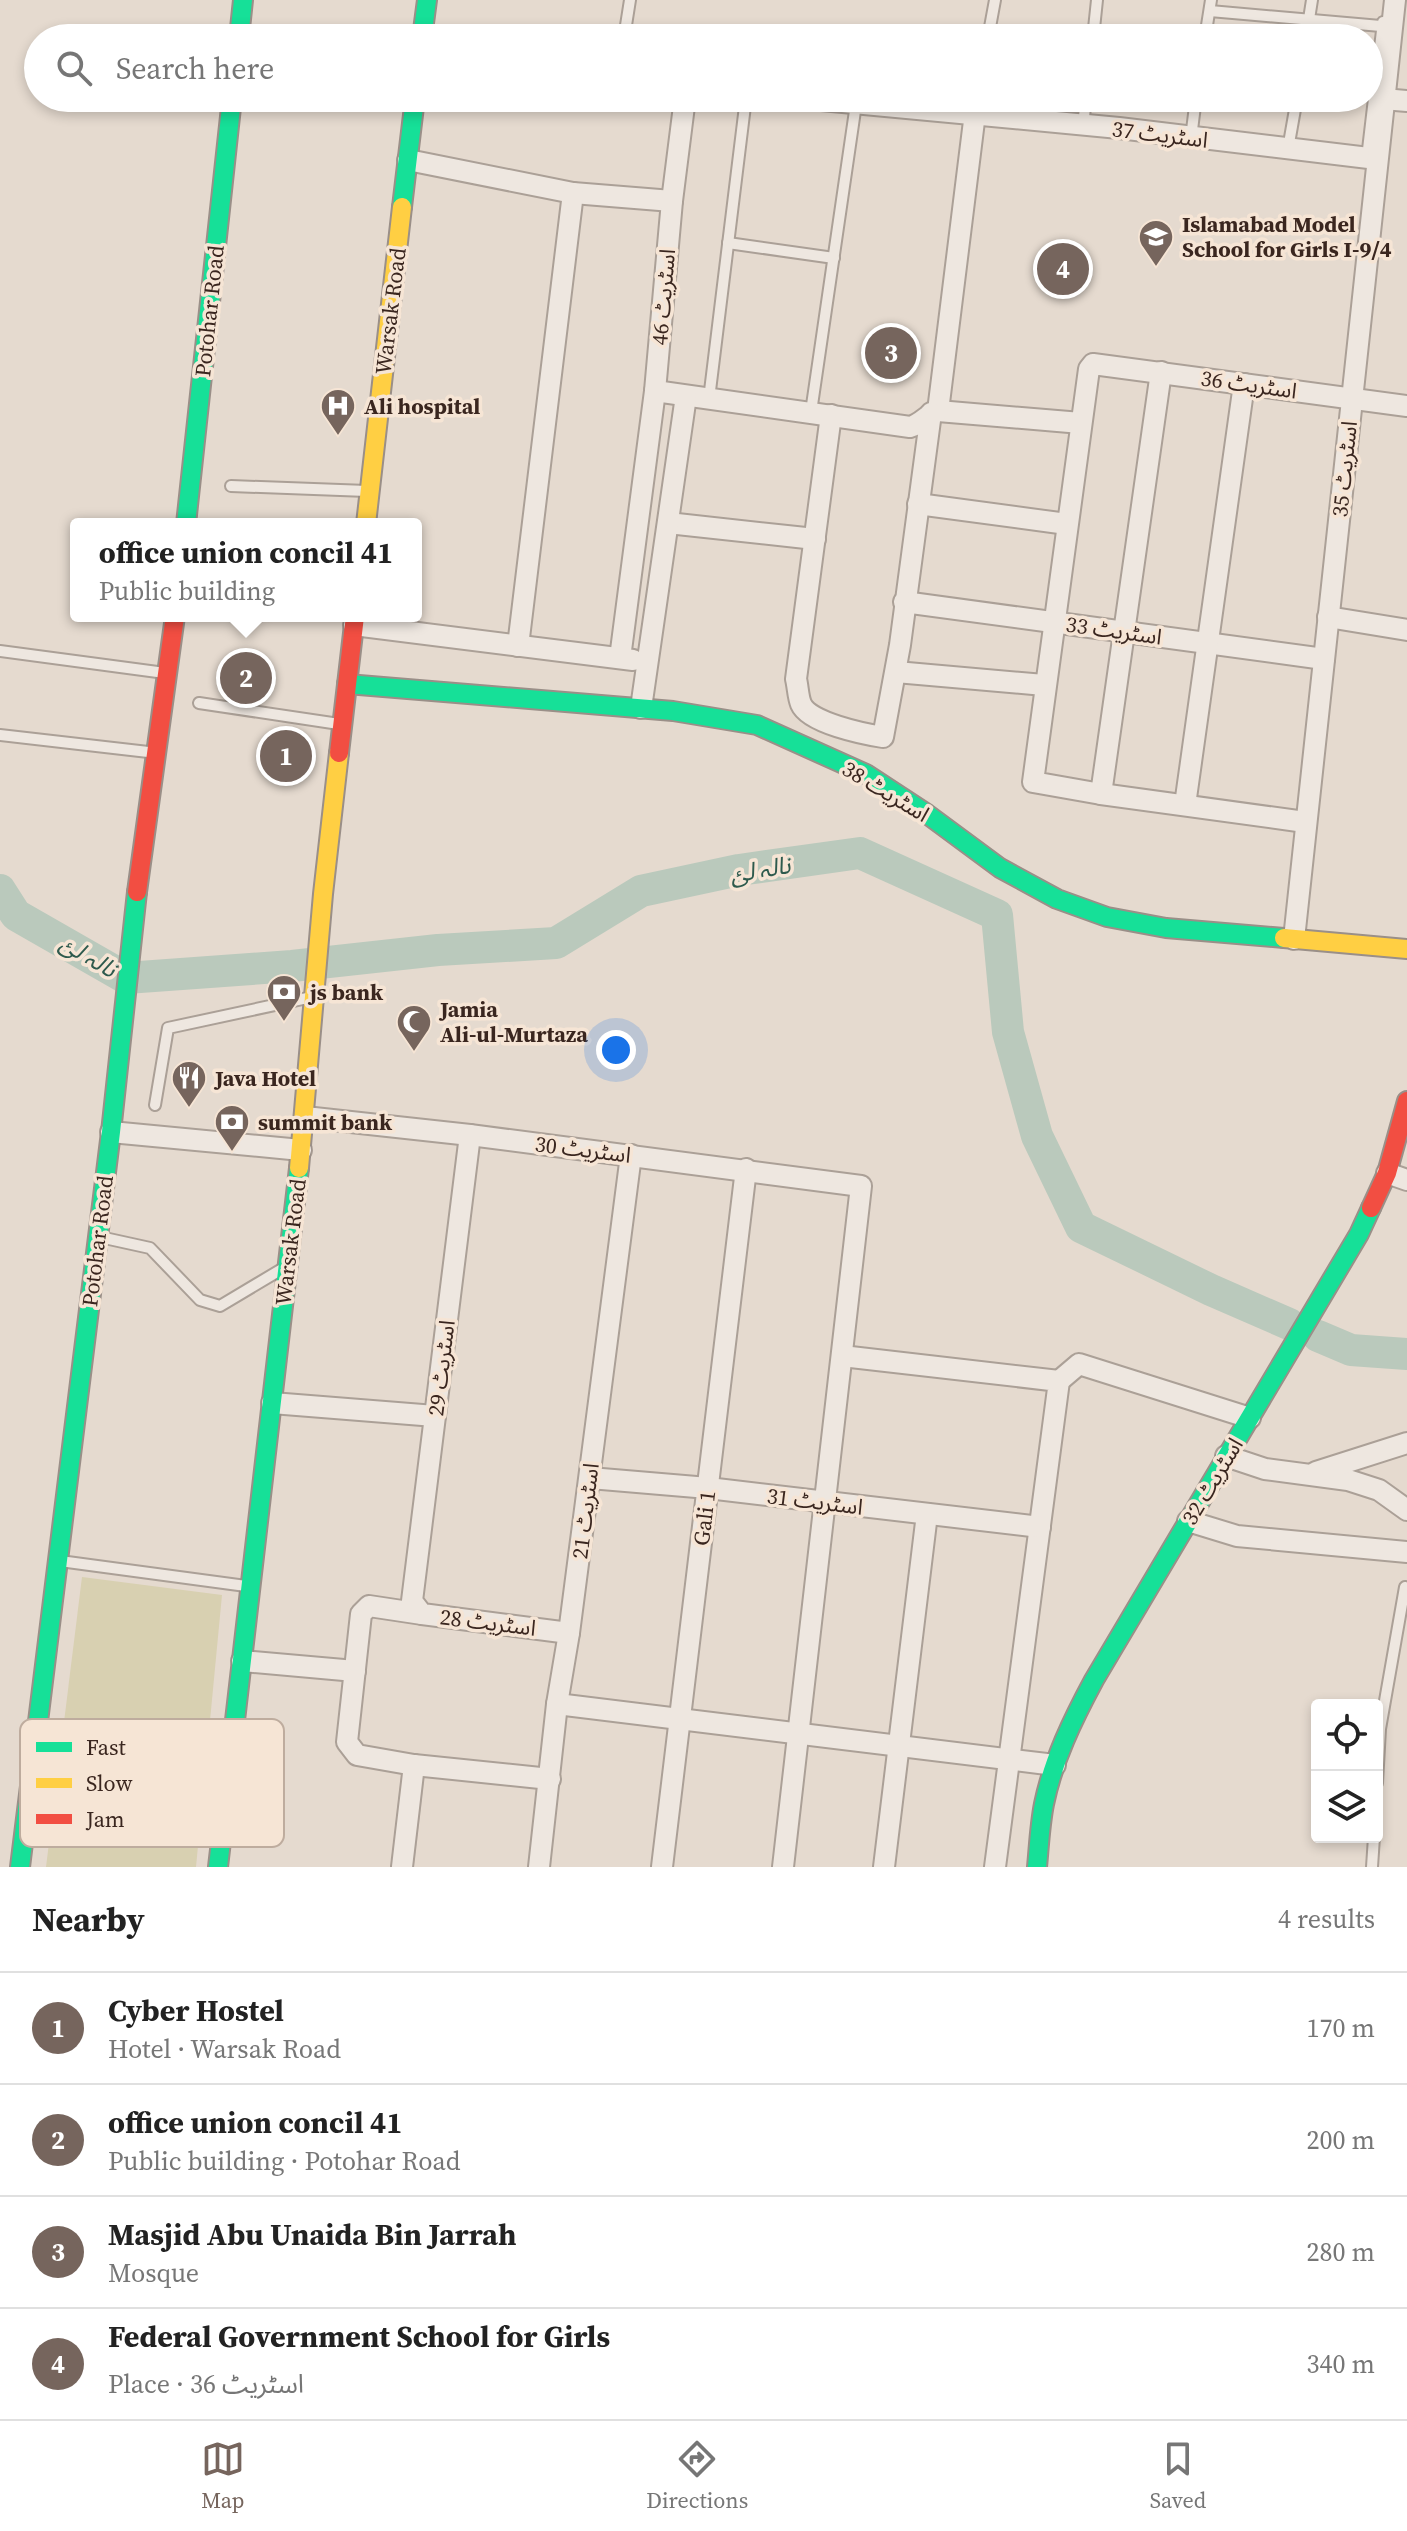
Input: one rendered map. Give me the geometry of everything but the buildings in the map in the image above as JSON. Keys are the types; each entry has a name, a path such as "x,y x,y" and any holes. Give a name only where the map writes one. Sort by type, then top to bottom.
{"street":[{"path":"240,24 243,0"},
{"path":"424,24 427,0"},
{"name":"اسٹریٹ 35","path":"1383,99 1387,27 1395,0"},
{"path":"1383,99 1407,101"},
{"name":"Potohar Road","path":"187,518 230,112"},
{"name":"Warsak Road","path":"367,518 413,112"},
{"name":"اسٹریٹ 46","path":"620,658 655,391 683,112"},
{"path":"821,413 815,539 796,679 802,706 811,714 839,726 883,737 896,672 975,112"},
{"name":"اسٹریٹ 37","path":"1008,112 1083,126 1372,159"},
{"name":"اسٹریٹ 35","path":"1294,939 1351,398 1372,159 1381,112"},
{"path":"408,160 573,193 672,201"},
{"path":"518,646 573,193"},
{"name":"اسٹریٹ 36","path":"1081,423 1090,365 1407,406"},
{"path":"1101,794 1161,372"},
{"path":"1185,805 1244,384"},
{"path":"655,391 910,427 920,424 934,412 1081,423 1033,782 1305,822"},
{"path":"641,708 686,396"},
{"path":"918,504 1067,524"},
{"path":"668,523 815,539"},
{"name":"اسٹریٹ 33","path":"904,602 1324,659"},
{"path":"1328,617 1407,630"},
{"name":"Potohar Road","path":"38,1719 111,1132 141,857 174,622"},
{"name":"Warsak Road","path":"235,1719 305,1117 323,894 354,622"},
{"path":"367,622 648,663"},
{"path":"896,672 1044,685"},
{"name":"اسٹریٹ 38","path":"347,684 673,711 757,725 866,774 1000,868 1070,904 1107,917 1166,928 1407,949"},
{"name":"اسٹریٹ 32","path":"1037,1867 1044,1805 1055,1765 1088,1691 1359,1234 1397,1176 1407,1101"},
{"name":"اسٹریٹ 30","path":"305,1117 746,1169 861,1186 842,1356"},
{"path":"111,1132 301,1150"},
{"name":"اسٹریٹ 29","path":"417,1608 435,1416 470,1135"},
{"name":"اسٹریٹ 21","path":"539,1867 557,1704 590,1478 631,1155"},
{"name":"Gali 1","path":"662,1867 746,1169"},
{"path":"783,1867 842,1356 1059,1381"},
{"path":"995,1867 1059,1381 1079,1364 1250,1418"},
{"path":"272,1403 435,1416"},
{"path":"1308,1474 1407,1443"},
{"path":"1226,1456 1265,1469 1348,1480 1379,1490 1407,1510"},
{"name":"اسٹریٹ 31","path":"590,1478 708,1488 1040,1527"},
{"path":"884,1867 927,1514"},
{"path":"1188,1521 1237,1536 1407,1552"},
{"name":"اسٹریٹ 28","path":"355,1671 361,1614 369,1606 417,1608 569,1633"},
{"path":"242,1661 355,1671 347,1742 357,1755 414,1765 550,1779"},
{"path":"557,1704 1055,1765"},
{"path":"402,1867 414,1765"},
{"name":"Potohar Road","path":"20,1867 22,1847"},
{"name":"Warsak Road","path":"218,1867 220,1847"}],"lane":[{"path":"626,24 630,0"},
{"path":"991,24 995,0"},
{"path":"1094,24 1097,0"},
{"path":"1308,24 1312,0"},
{"path":"1383,62 1386,0"},
{"path":"1210,5 1358,24"},
{"path":"1383,27 1387,27"},
{"path":"709,399 744,112"},
{"path":"821,413 834,258 855,112"},
{"path":"1083,126 1084,112"},
{"path":"1191,138 1194,112"},
{"path":"1288,149 1295,112"},
{"path":"1372,159 1377,112"},
{"path":"728,243 834,258"},
{"path":"231,486 369,491"},
{"path":"0,651 169,673"},
{"path":"199,703 342,725"},
{"path":"0,735 158,753"},
{"path":"155,1105 168,1028 314,990"},
{"path":"98,1237 150,1248 200,1300 220,1306 288,1266"},
{"path":"58,1561 250,1587"},
{"path":"1378,1771 1380,1729 1405,1587"},
{"path":"1372,1867 1374,1843"}],"shaded area":[{"path":"82,1577 222,1595 210,1719 64,1719"},
{"path":"48,1847 198,1847 196,1867 46,1867"}],"waterway":[{"name":"نالہ لئ","path":"0,890 16,915 126,978 292,966 438,950 556,943 641,891 739,870 860,853 997,915 1008,1032 1037,1136 1081,1227 1289,1324"},
{"name":"نالہ لئ","path":"1318,1336 1351,1350 1407,1354"}],"traffic: fast":[{"path":"240,24 243,0"},
{"path":"424,24 427,0"},
{"path":"187,518 230,112"},
{"path":"402,207 413,112"},
{"path":"347,684 673,711 757,725 866,774 1000,868 1057,899 1107,917 1166,928 1284,938"},
{"path":"38,1719 111,1132 137,892"},
{"path":"235,1719 299,1168"},
{"path":"1037,1867 1048,1788 1058,1756 1094,1680 1359,1234 1371,1208"},
{"path":"20,1867 22,1847"},
{"path":"218,1867 220,1847"}],"traffic: slow":[{"path":"367,518 402,207"},
{"path":"299,1168 339,753"},
{"path":"1284,938 1407,949"}],"traffic: jam":[{"path":"137,892 174,622"},
{"path":"339,753 354,622"},
{"path":"1371,1208 1387,1173 1407,1101"}],"place":[{"name":"Islamabad Model School for Girls I-9/4","path":"1156,268"},
{"name":"Federal Government School for Girls","path":"1063,269"},
{"name":"Masjid Abu Unaida Bin Jarrah","path":"891,353"},
{"name":"Ali hospital","path":"338,437"},
{"name":"office union concil 41","path":"246,678"},
{"name":"Cyber Hostel","path":"286,756"},
{"name":"js bank","path":"284,1023"},
{"name":"Jamia Ali-ul-Murtaza","path":"414,1053"},
{"name":"Java Hotel","path":"189,1109"},
{"name":"summit bank","path":"232,1153"}]}
